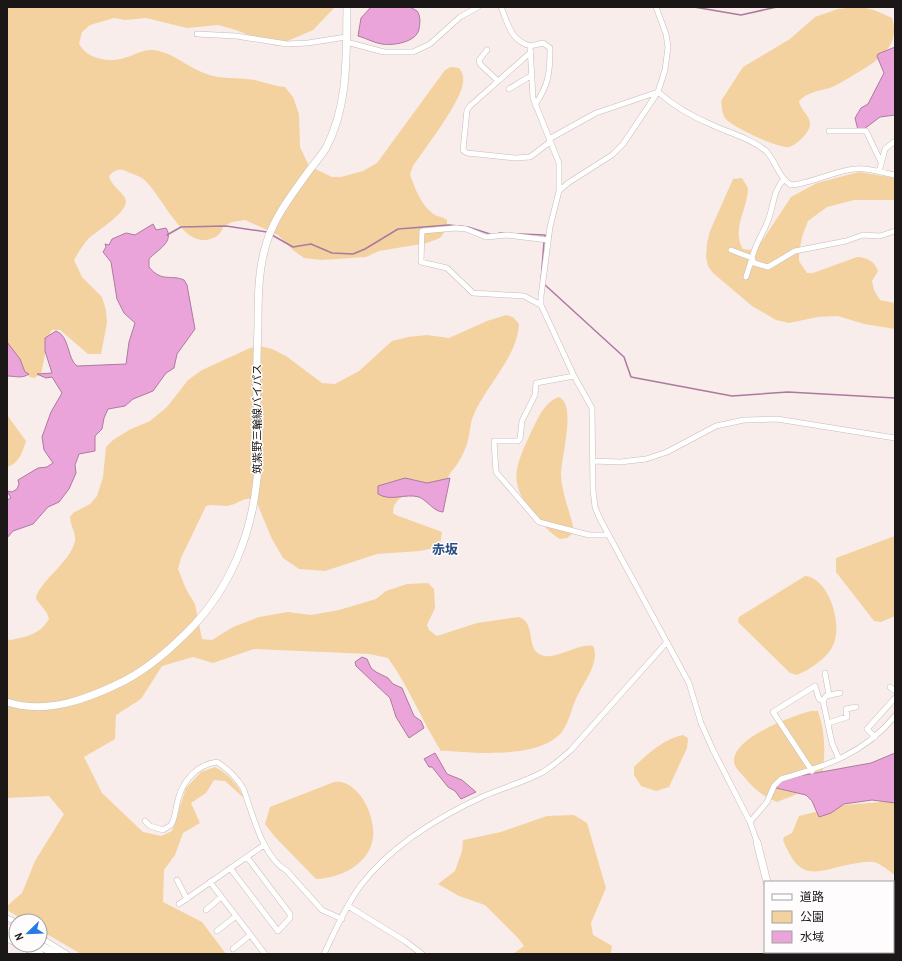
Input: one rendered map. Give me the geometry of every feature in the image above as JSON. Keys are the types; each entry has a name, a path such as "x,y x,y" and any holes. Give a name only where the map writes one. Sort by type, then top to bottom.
{"main road":[{"name":"筑紫野三輪線バイパス","path":"7,702 31,708 62,704 93,695 130,677 157,659 185,634 209,607 227,580 239,555 250,520 257,486 258,299 264,252 276,220 282,209 324,150 334,130 344,93 347,7"},
{"path":"757,842 767,881"}],"street":[{"path":"197,34 236,36 287,44 346,40 384,52 414,52 430,44 460,17 478,7"},
{"path":"501,7 512,35 522,44 530,46 543,43 550,48 548,80 535,105"},
{"path":"559,192 568,183 612,155 623,144 658,92 665,70 668,47 666,34 656,7"},
{"path":"530,46 535,105 559,163 559,192 548,240 541,305 574,376 592,408 595,507 608,535 689,683 701,723 713,750 750,822 757,842"},
{"path":"487,50 479,60 480,64 498,81"},
{"path":"531,52 467,110 463,150 465,152 515,158 530,156 550,140 596,113 658,92"},
{"path":"509,90 532,76"},
{"path":"658,92 677,107 710,124 744,137 767,152 784,179 792,185 846,171 864,169 895,175"},
{"path":"829,131 866,131 882,162"},
{"path":"879,172 885,149 895,141"},
{"path":"746,277 758,240 768,222 772,200 779,184 784,179"},
{"path":"541,305 524,296 473,293 447,268 420,262 422,231 456,228 490,238 507,236 548,240"},
{"path":"731,250 752,258 754,263 768,267 795,251 846,241 863,235 880,236 895,231"},
{"path":"574,376 536,383 535,395 522,421 520,439 518,441 494,441 496,472 539,522 588,535 608,535"},
{"path":"593,461 620,462 646,459 667,452 716,426 744,420 777,419 895,438"},
{"path":"324,954 348,906 361,885 374,869 397,846 457,810 482,797 542,773 556,763 572,750 667,642"},
{"path":"825,673 829,695"},
{"path":"812,771 772,712 815,686 819,699 823,701 832,743 839,759"},
{"path":"890,687 895,691"},
{"path":"823,701 826,696 840,693"},
{"path":"875,737 867,729 895,698"},
{"path":"828,723 847,717 846,709 856,707"},
{"path":"750,822 767,802 776,782 781,779 812,771 839,759 875,737 895,716"},
{"path":"145,821 150,826 163,830 171,825 181,789 185,782 206,763 217,762 232,773 243,788 264,845 279,867 287,871 312,901 322,910 342,919"},
{"path":"179,904 264,845"},
{"path":"230,868 278,931 290,918 290,914 246,857"},
{"path":"177,880 187,899"},
{"path":"210,882 265,954"},
{"path":"206,910 222,897"},
{"path":"348,906 405,941 422,954"},
{"path":"217,931 236,916"},
{"path":"232,949 250,935"},
{"path":"48,942 67,954"}],"green space":[{"path":"7,7 335,7 313,30 276,46 236,30 218,25 187,28 146,18 125,20 114,18 90,25 82,32 79,44 88,53 105,60 127,57 144,51 159,51 210,75 223,78 255,80 285,87 293,97 299,114 300,147 309,166 332,177 341,177 363,171 377,163 445,70 451,67 459,68 463,80 461,90 456,101 413,166 410,174 424,205 434,214 447,220 447,229 440,238 427,243 379,251 366,257 322,260 304,258 293,250 278,235 245,220 232,222 223,227 220,233 215,237 200,240 190,236 181,228 157,195 142,178 124,170 116,170 109,176 113,184 124,196 126,202 124,207 116,217 88,239 74,260 82,277 102,297 106,310 107,323 101,354 88,354 60,330 52,330 49,335 41,374 34,378 30,377 7,355"},
{"path":"855,7 870,9 892,18 894,29 890,46 869,66 830,88 817,91 799,101 809,119 810,125 805,135 799,141 789,147 776,145 746,132 725,118 721,101 743,67 790,39 815,17 838,9"},
{"path":"859,172 895,178 895,200 854,200 827,207 808,221 802,237 799,261 807,273 813,273 857,257 870,261 875,265 878,271 872,281 874,290 880,300 895,303 895,329 864,324 838,316 818,317 789,323 776,320 752,306 713,273 708,266 706,257 710,231 733,179 742,178 748,188 739,227 739,234 743,249 751,250 758,247 791,197 817,183"},
{"path":"506,315 513,317 519,324 517,337 506,361 477,407 472,419 469,437 463,453 444,482 405,495 399,499 395,505 393,513 442,532 440,544 434,548 420,551 377,554 325,571 299,569 283,558 272,539 256,501 248,499 226,506 206,506 181,558 178,569 186,589 195,604 202,639 212,640 233,627 259,617 288,612 311,615 339,610 376,599 386,591 407,584 428,583 434,589 435,608 427,625 429,630 437,636 477,623 519,617 527,624 533,646 539,654 552,656 580,647 593,646 595,657 592,669 578,695 565,727 557,736 547,743 518,751 488,753 441,751 396,669 388,658 369,654 254,649 213,663 193,657 162,666 141,699 116,715 115,739 84,757 102,793 143,832 161,836 172,831 186,788 201,772 215,767 225,773 236,784 245,799 225,781 214,780 206,793 191,803 200,823 183,833 175,855 164,870 163,902 202,922 226,954 81,954 48,935 48,913 12,913 7,910 7,906 22,893 35,861 64,814 49,796 7,798 7,639 16,639 32,634 42,628 49,619 47,613 36,599 42,586 72,549 75,538 70,517 73,513 90,504 97,496 103,477 106,447 113,440 129,430 150,421 167,407 188,380 202,370 250,348 259,346 272,349 286,356 322,383 335,384 359,371 392,341 408,337 427,335 449,338 487,321"},
{"path":"558,397 564,401 567,409 567,433 561,476 564,495 573,526 572,534 567,538 560,539 546,528 525,502 520,492 516,473 522,454 539,416 549,403"},
{"path":"7,415 26,441 22,453 15,463 7,467"},
{"path":"895,536 895,616 881,622 874,621 836,572 836,558"},
{"path":"805,576 821,584 827,593 835,614 836,634 832,648 824,658 814,666 797,675 790,673 738,622 739,617"},
{"path":"811,711 818,711 823,729 824,756 820,783 805,791 777,802 756,790 738,771 734,764 737,752 743,744 765,729"},
{"path":"683,735 688,738 687,748 669,787 656,791 641,786 634,775 634,767 650,752 663,743"},
{"path":"334,782 343,783 351,787 364,801 372,820 373,838 366,856 360,863 344,873 316,879 275,837 265,824 270,807"},
{"path":"895,802 895,875 874,862 863,862 818,871 802,869 790,854 783,840 784,837 792,833 799,816 844,805"},
{"path":"574,815 587,823 606,888 591,923 593,935 612,946 611,954 513,954 524,946 485,905 459,896 438,884 455,871 462,851 463,840 501,832 547,816"}],"water":[{"path":"371,7 410,7 417,11 419,15 419,29 417,33 409,40 398,44 379,43 358,36 361,18"},
{"path":"895,47 895,115 880,117 864,129 858,130 855,118 861,108 868,104 884,73 877,56 878,54"},
{"path":"153,224 156,230 166,228 168,237 167,242 149,259 149,267 162,277 179,278 184,280 187,285 195,329 177,354 174,368 166,373 153,391 133,399 125,406 108,409 104,418 102,429 95,436 95,451 79,454 75,465 76,473 69,489 59,502 48,507 33,524 13,531 7,538 7,500 11,498 7,491 12,492 17,489 19,484 18,480 38,468 47,467 53,463 44,450 42,437 51,412 62,393 52,377 46,378 37,374 52,373 45,351 45,338 56,331 61,334 66,342 71,358 77,366 126,364 129,342 135,323 124,313 117,299 111,262 103,252 106,247 105,244 109,245 112,239 126,233 135,235"},
{"path":"7,342 20,359 25,372 29,374 26,376 7,376"},
{"path":"405,478 427,483 450,478 443,512 437,510 419,497 388,497 378,494 378,486"},
{"path":"362,657 367,659 371,668 376,672 388,678 393,684 402,688 414,716 421,721 424,728 409,738 396,717 390,698 356,666 355,662"},
{"path":"435,753 447,774 462,780 476,792 461,799 455,791 448,787 432,767 429,767 424,759"},
{"path":"895,753 895,803 872,800 844,804 831,813 819,817 812,801 806,795 776,788 782,781 799,776 871,763"}],"waterway":[{"path":"694,7 741,15 777,7"},
{"path":"272,235 293,247 311,244 332,253 353,254 365,249 398,229 449,225 468,227 490,234"},
{"path":"167,235 181,227 226,226 267,232"},
{"path":"499,233 545,235 545,238"},
{"path":"541,281 544,242"},
{"path":"544,284 624,357 631,377 732,396 788,392 895,398"}],"district":[{"name":"赤坂","path":"445,549"}]}
